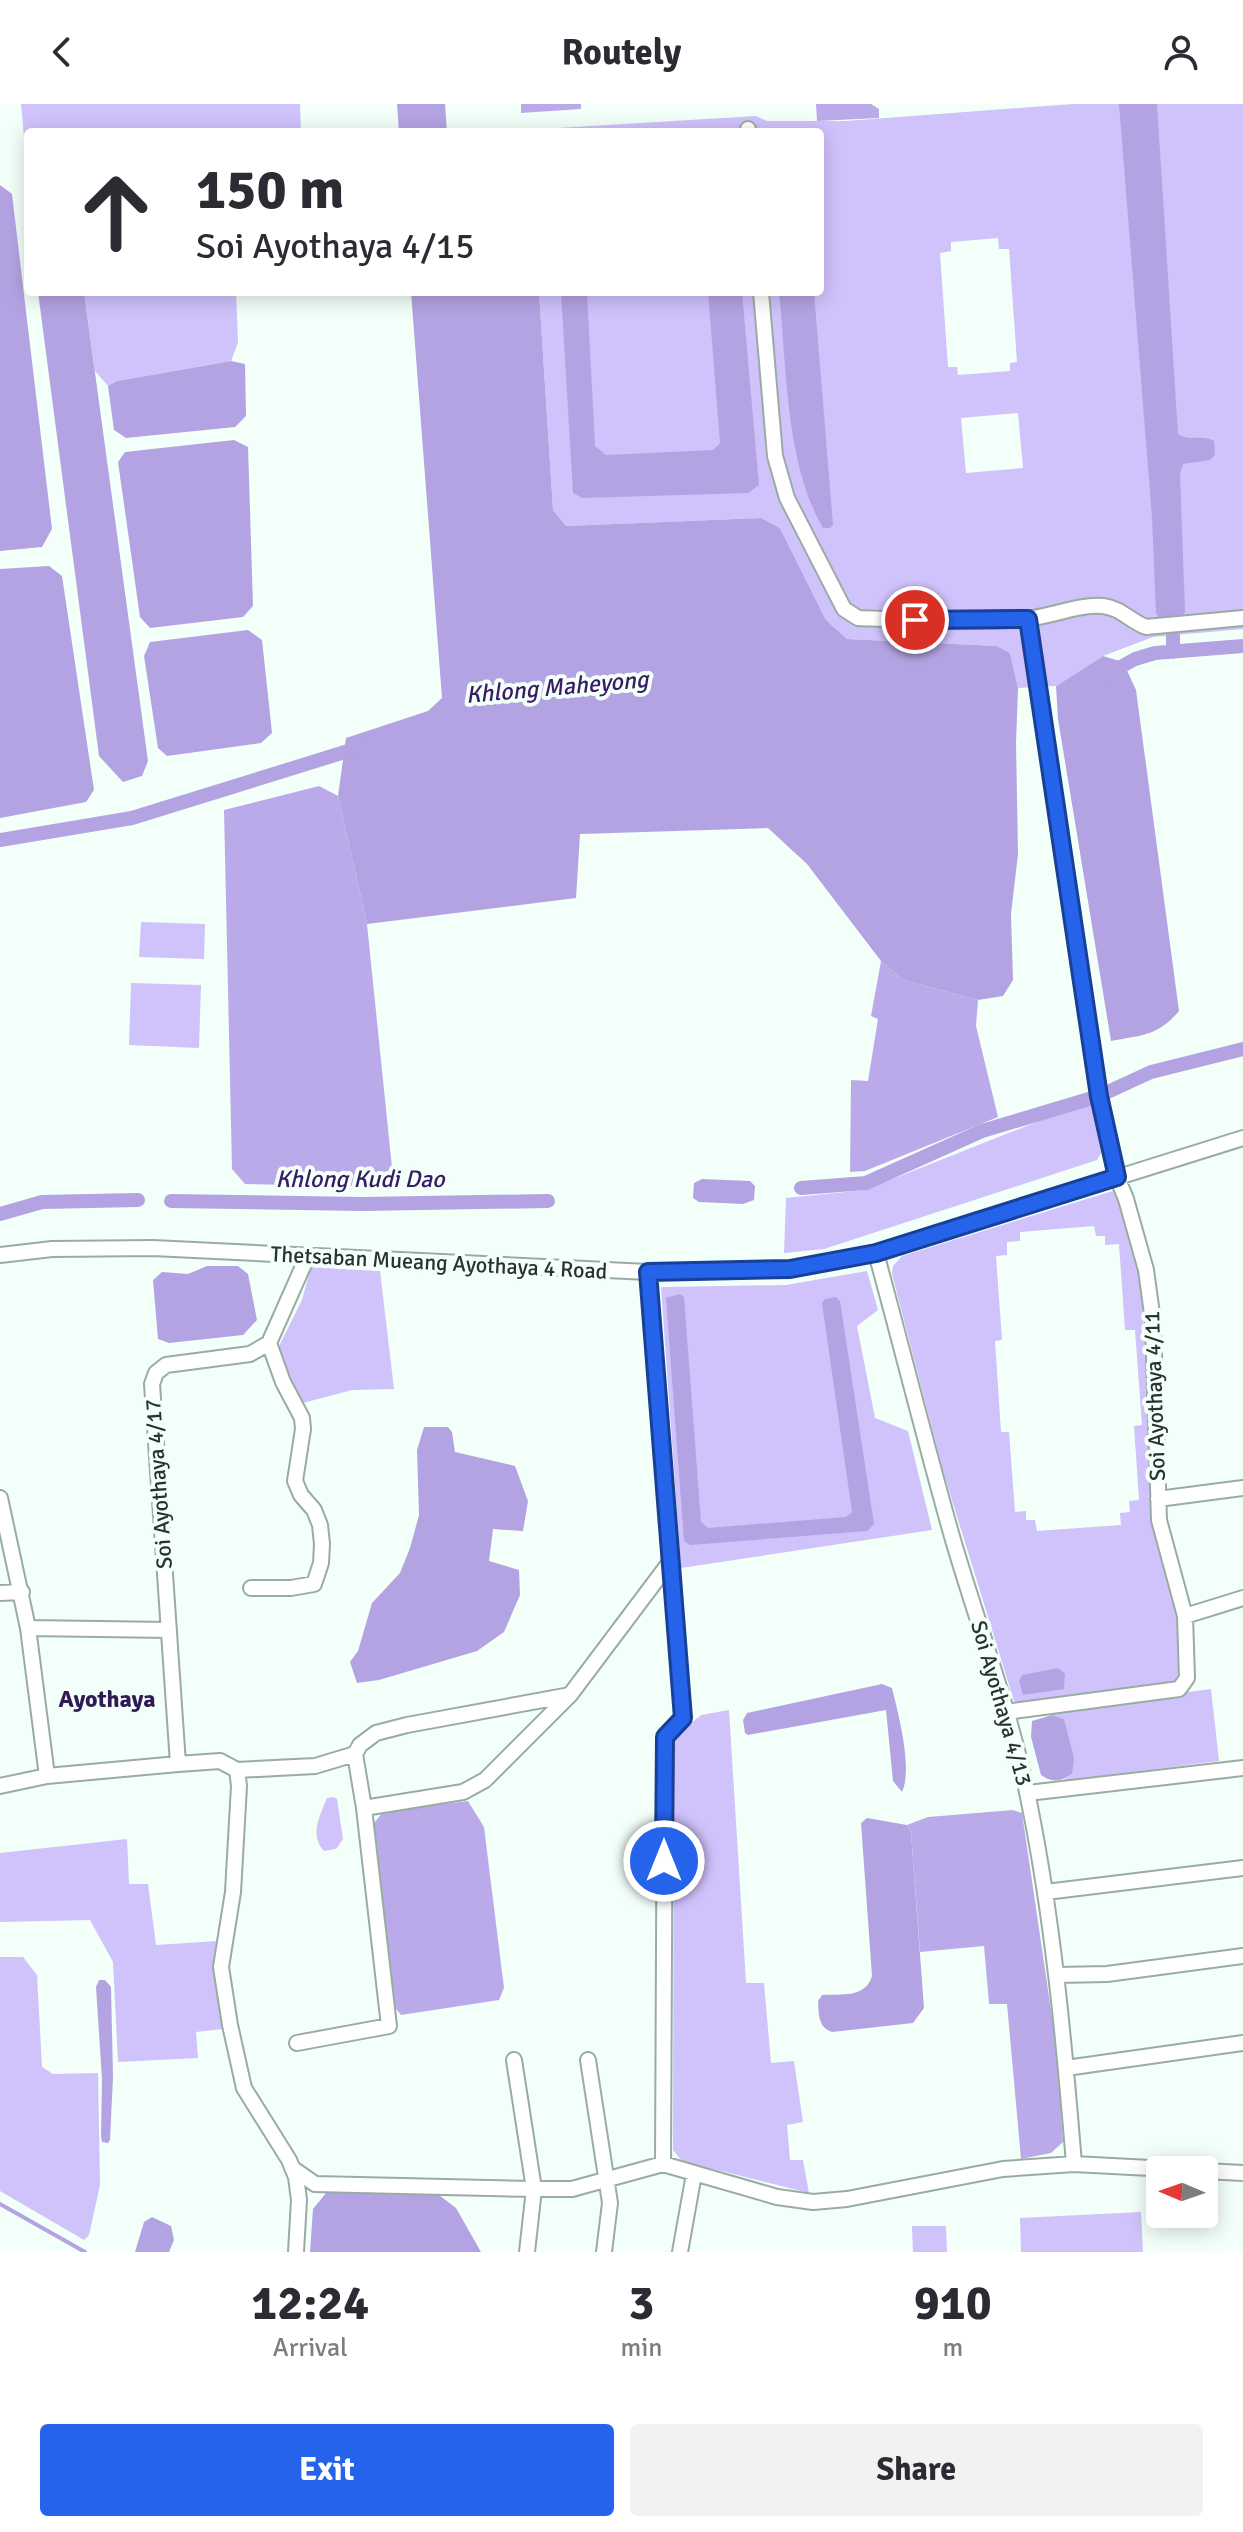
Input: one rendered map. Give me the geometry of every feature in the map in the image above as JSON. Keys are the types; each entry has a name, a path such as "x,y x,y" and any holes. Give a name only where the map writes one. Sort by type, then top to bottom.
{"street":[{"path":"761,296 775,456 787,498 844,609 858,618 970,621 1028,619 1087,606 1117,609 1132,622 1146,627 1243,618"},
{"name":"Soi Ayothaya 4/11","path":"1006,1712 1179,1689 1187,1678 1185,1616 1163,1541 1158,1499 1153,1321 1146,1270 1117,1177 1099,1096 1028,619"},
{"name":"Thetsaban Mueang Ayothaya 4 Road","path":"0,1255 52,1249 153,1248 648,1272 790,1269 876,1253 1243,1138"},
{"name":"Soi Ayothaya 4/13","path":"876,1253 954,1541 1028,1793 1057,1975 1074,2164"},
{"path":"251,1588 291,1588 314,1584 322,1554 320,1525 295,1481 302,1418 283,1382 269,1343 308,1255"},
{"path":"648,1272 683,1718 665,1737 663,2164"},
{"name":"Soi Ayothaya 4/17","path":"178,1764 152,1384 156,1373 166,1365 250,1354 269,1343"},
{"path":"1158,1499 1243,1488"},
{"path":"0,1498 22,1592 47,1776"},
{"path":"364,1808 463,1792 485,1780 570,1695 670,1562"},
{"path":"0,1593 22,1592"},
{"path":"1185,1616 1243,1598"},
{"path":"28,1628 169,1630"},
{"path":"297,2043 389,2026 355,1754 360,1745 376,1733 407,1725 570,1695"},
{"path":"0,1786 47,1776 220,1761 237,1770 315,1766 355,1754"},
{"path":"1028,1793 1243,1768"},
{"path":"237,1770 239,1786 233,1892 221,1967 244,2088 292,2168 299,2200 296,2252"},
{"path":"1046,1892 1243,1868"},
{"path":"1057,1975 1107,1974 1243,1956"},
{"path":"1066,2068 1243,2043"},
{"path":"514,2060 534,2189 527,2252"},
{"path":"588,2060 610,2203 604,2252"},
{"path":"292,2168 315,2184 572,2189 663,2164 777,2197 813,2202 847,2199 1003,2169 1074,2164 1146,2168"},
{"path":"1218,2172 1243,2173"},
{"path":"680,2252 694,2174"},
{"path":"299,2200 315,2184"}],"shaded area":[{"path":"21,104 300,104 301,128 24,128 24,137"},
{"path":"521,104 581,104 581,109 521,113"},
{"path":"816,104 871,104 879,109 879,118 817,121"},
{"path":"1073,104 1243,104 1243,629 1153,637 1103,656 1056,686 1018,688 1010,653 997,646 847,639 826,620 780,528 761,518 566,526 553,510 539,296 824,296 824,128 558,128 756,116 767,121 846,121","holes":["998,238 999,249 1009,249 1017,362 1010,363 1010,371 958,375 957,367 948,367 940,253 951,251 951,242","1018,413 1023,468 966,473 961,418"]},
{"path":"85,296 236,296 238,343 231,361 117,381 108,386 95,371"},
{"path":"319,786 338,796 367,924 394,1187 245,1184 232,1169 224,810"},
{"path":"141,922 205,924 204,959 139,957"},
{"path":"881,961 903,980 978,1000 976,1026 998,1117 865,1171 850,1172 851,1080 868,1081 878,1019 871,1016"},
{"path":"131,983 201,985 199,1048 129,1045"},
{"path":"1092,1100 1101,1153 1097,1160 824,1249 784,1253 786,1198 865,1190"},
{"path":"1116,1190 1121,1193 1144,1287 1150,1502 1153,1529 1179,1612 1184,1675 1180,1681 1020,1704 1014,1701 943,1471 892,1274 893,1266 902,1256","holes":["1094,1226 1096,1236 1105,1236 1105,1245 1119,1244 1125,1330 1135,1330 1142,1425 1134,1426 1139,1500 1129,1501 1130,1512 1120,1513 1121,1525 1037,1531 1035,1520 1026,1520 1026,1511 1015,1512 1009,1432 1001,1432 995,1341 1002,1340 996,1256 1007,1255 1007,1242 1020,1241 1020,1232"]},
{"path":"311,1267 380,1271 394,1389 352,1390 303,1403 276,1352 302,1300"},
{"path":"867,1271 878,1310 857,1326 875,1418 908,1431 932,1530 681,1568 661,1287 786,1285"},
{"path":"1211,1689 1219,1761 1062,1781 1072,1774 1064,1719 1052,1715 1067,1708"},
{"path":"729,1710 746,1983 764,1983 771,2063 794,2061 803,2122 787,2125 790,2160 803,2160 809,2193 682,2161 673,2150 674,1738 701,1715"},
{"path":"327,1798 337,1799 343,1839 336,1849 324,1851 317,1838 317,1825"},
{"path":"468,1801 484,1827 504,1988 499,2000 401,2015 393,2005 374,1823 383,1812"},
{"path":"1013,1810 1022,1813 1057,2051 1063,2142 1051,2153 1021,2159 1007,2004 989,2004 984,1946 920,1952 911,1833 907,1825 928,1817"},
{"path":"127,1839 129,1884 148,1884 156,1945 217,1941 213,1968 223,2029 196,2032 198,2058 118,2062 113,1962 90,1920 0,1922 0,1853"},
{"path":"0,1957 23,1957 37,1975 42,2067 53,2074 98,2073 100,2185 89,2235 84,2240 0,2191"},
{"path":"1141,2212 1143,2252 1021,2252 1020,2218"},
{"path":"912,2226 946,2226 947,2252 913,2252"}],"water":[{"path":"397,104 445,104 447,128 399,128"},
{"path":"1119,104 1157,104 1178,434 1214,441 1215,455 1210,460 1183,464 1180,474 1185,612 1181,618 1160,619 1156,613 1152,517"},
{"path":"0,185 12,194 52,529 42,547 0,551"},
{"path":"39,296 85,296 148,761 142,776 123,782 99,756"},
{"path":"411,296 539,296 553,510 566,526 761,518 780,528 826,620 847,639 997,646 1010,653 1018,688 1018,854 1011,914 1013,980 1003,996 978,1000 903,980 881,961 807,864 768,828 580,834 576,898 367,924 338,796 346,738 428,711 442,698"},
{"path":"561,296 587,296 595,446 606,455 713,450 720,443 708,296 742,296 759,485 748,493 582,498 573,493"},
{"path":"779,296 814,296 833,525 830,528 823,528 801,474 786,382"},
{"path":"231,361 245,364 246,416 235,427 126,438 114,430 108,386 117,381"},
{"path":"234,440 248,447 253,606 243,617 150,628 140,617 118,462 125,452"},
{"path":"49,566 62,576 94,790 86,802 0,818 0,569"},
{"path":"248,630 262,640 272,733 261,743 167,756 158,748 144,656 150,642"},
{"path":"1103,656 1123,662 1136,690 1179,1011 1156,1030 1111,1041 1058,719 1056,686"},
{"path":"702,1179 750,1181 755,1186 754,1200 743,1204 699,1202 693,1198 694,1183"},
{"path":"207,1266 238,1266 248,1274 257,1320 243,1335 169,1343 158,1339 153,1280 162,1272 188,1274"},
{"path":"680,1294 684,1297 701,1522 708,1528 846,1517 852,1512 822,1303 825,1299 836,1297 840,1301 874,1524 867,1531 690,1545 684,1541 666,1298"},
{"path":"424,1427 448,1427 452,1432 455,1452 515,1466 528,1501 523,1531 493,1529 489,1561 519,1570 520,1595 504,1632 477,1651 379,1680 357,1683 350,1662 358,1651 372,1603 400,1573 419,1515 417,1450"},
{"path":"1058,1668 1065,1674 1064,1689 1023,1695 1019,1681 1022,1675"},
{"path":"882,1684 892,1688 901,1726 906,1769 902,1792 893,1781 886,1710 748,1735 745,1733 743,1720 747,1713"},
{"path":"1052,1715 1064,1719 1074,1758 1072,1774 1056,1780 1041,1775 1031,1737 1032,1721"},
{"path":"867,1818 907,1825 911,1833 924,2008 913,2023 832,2032 820,2020 818,2001 822,1995 859,1991 872,1976 861,1823"},
{"path":"99,1980 105,1980 111,1987 113,2077 108,2143 102,2142 101,2136 102,2079 96,1987"},
{"path":"330,2188 439,2195 456,2208 481,2252 310,2252 313,2209"},
{"path":"152,2217 171,2226 174,2240 169,2252 135,2252 144,2222"}],"waterway":[{"path":"1173,636 1173,652"},
{"name":"Khlong Maheyong","path":"1108,674 1135,659 1155,653 1243,646"},
{"name":"Khlong Maheyong","path":"0,840 132,818 361,747"},
{"name":"Khlong Kudi Dao","path":"801,1188 866,1183 982,1131 1099,1096 1151,1072 1243,1049"},
{"name":"Khlong Kudi Dao","path":"0,1214 42,1202 138,1200"},
{"name":"Khlong Kudi Dao","path":"171,1201 363,1204 548,1201"},
{"path":"0,2204 85,2252"}],"district":[{"name":"Ayothaya","path":"107,1699"}],"route":[{"path":"664,1861 665,1737 683,1718 648,1272 790,1269 876,1253 1117,1177 1099,1096 1028,619 915,620"}]}
